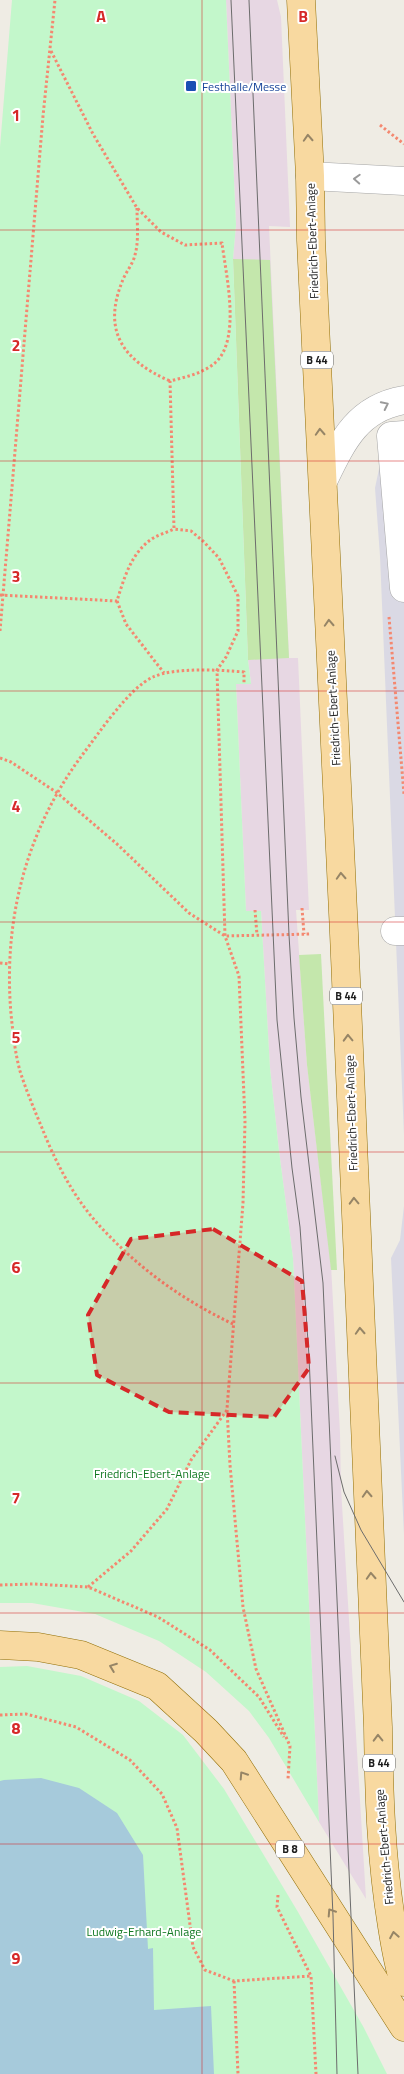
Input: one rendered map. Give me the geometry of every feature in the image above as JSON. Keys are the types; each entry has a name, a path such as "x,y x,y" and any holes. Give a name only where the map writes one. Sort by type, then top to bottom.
{"main road":[{"name":"Friedrich-Ebert-Anlage","path":"301,0 378,1728 380,1820 387,1896 399,1967 404,1982"},
{"name":"B 8","path":"0,1645 38,1647 81,1655 118,1669 157,1686 206,1731 234,1761 404,2027"}],"street":[{"path":"310,176 404,181"},
{"name":"Friedrich-Ebert-Anlage","path":"323,481 344,440 362,418 389,402 404,400"},
{"path":"397,435 404,588"}],"path":[{"path":"0,631 1,595 55,0"},
{"path":"51,51 93,134 137,208 162,232 185,246 222,243 230,325 226,350 215,363 196,374 170,381 151,373 134,360 117,336 114,309 122,282 135,254 137,208"},
{"path":"380,125 404,144"},
{"path":"170,381 174,529"},
{"path":"164,673 126,624 117,601 125,575 136,554 154,537 174,529 190,531 203,541 219,558 238,596 238,631 226,658 216,670 225,936 239,976 245,1121 243,1203 227,1409 243,1607 256,1669 290,1746 288,1771"},
{"path":"1,595 117,601"},
{"path":"389,615 404,794"},
{"path":"233,1324 202,1309 165,1286 131,1258 95,1221 66,1178 47,1139 20,1069 13,1034 9,964 14,910 24,873 56,792 94,739 126,699 150,678 164,673 216,670 244,672 244,684"},
{"path":"0,758 11,762 56,792 117,844 189,913 225,936 318,934"},
{"path":"302,908 304,934"},
{"path":"255,910 257,935"},
{"path":"0,963 9,964"},
{"path":"88,1587 130,1551 167,1509 191,1460 227,1409"},
{"path":"0,1584 88,1587 158,1617 210,1650 259,1697 290,1746"},
{"path":"0,1715 26,1714 76,1727 130,1760 162,1794 177,1828 193,1947 205,1970 234,1980 311,1976"},
{"path":"279,1890 277,1907 311,1976 316,2074"},
{"path":"234,1980 238,2074"}],"highlighted area":[{"path":"213,1229 302,1281 309,1368 274,1417 169,1412 97,1375 88,1315 131,1239"}],"shaded area":[{"path":"226,0 277,0 281,17 290,227 269,226 289,658 298,658 309,910 296,910 307,1065 331,1265 341,1488 366,1899 319,1822 293,1258 270,1068 261,911 246,911 236,684 251,683 248,660 233,259 236,225"},
{"path":"404,423 404,1135 380,556 375,488 383,450"},
{"path":"404,1206 404,1535 391,1258 400,1240"}],"green space":[{"name":"Friedrich-Ebert-Anlage","path":"12,0 226,0 236,225 233,259 248,660 251,684 236,684 246,911 261,911 270,1068 293,1258 319,1822 269,1738 249,1711 206,1672 159,1641 95,1614 32,1603 0,1603 0,147"},
{"path":"233,259 270,260 289,658 248,660"},
{"path":"321,954 337,1270 331,1270 307,1065 299,955"},
{"name":"Ludwig-Erhard-Anlage","path":"27,1666 81,1676 139,1701 183,1735 224,1789 298,1912 364,2028 387,2074 0,2074 0,1667"}],"water":[{"path":"41,1778 79,1788 117,1813 143,1855 148,1949 153,1948 154,2010 211,2006 214,2074 0,2074 0,1781"}],"tram line":[{"path":"231,0 277,1020 300,1227 309,1356 333,1916 337,2074"},
{"path":"249,0 289,935 301,1097 323,1283 358,2074"},
{"path":"335,1456 344,1492 361,1530 404,1602"}],"place":[{"name":"Festhalle/Messe","path":"191,86"}]}
